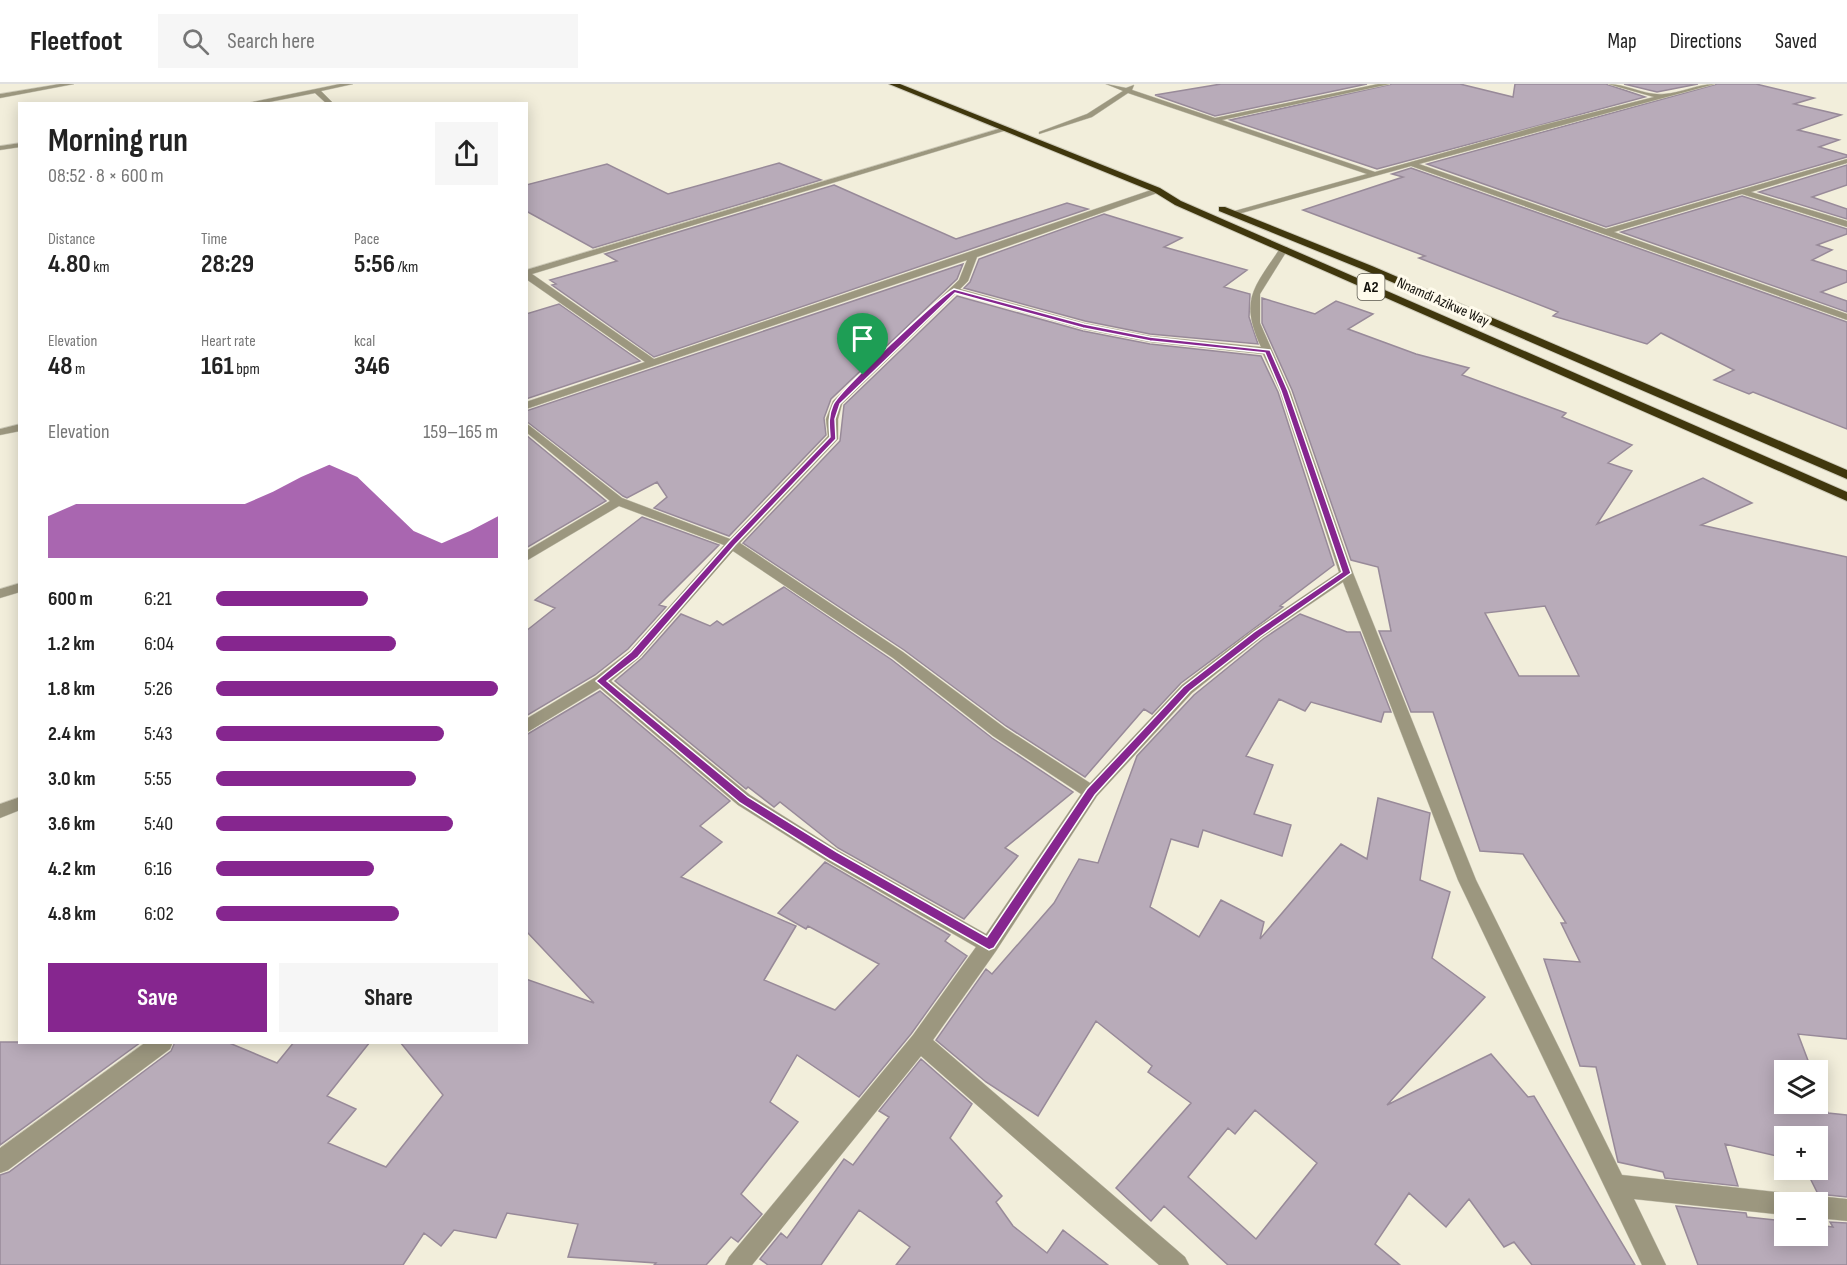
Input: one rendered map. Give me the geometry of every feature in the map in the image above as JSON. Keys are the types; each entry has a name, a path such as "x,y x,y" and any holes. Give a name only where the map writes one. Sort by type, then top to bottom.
{"highway":[{"name":"Nnamdi Azikwe Way","path":"893,84 1157,190 1178,203 1847,497"},
{"name":"Nnamdi Azikwe Way","path":"919,84 1368,268 1847,475"}],"street":[{"path":"0,96 71,84"},
{"path":"256,102 351,84"},
{"path":"1109,84 1374,174"},
{"path":"1041,133 1095,114 1134,84"},
{"path":"1213,120 1388,84"},
{"path":"1611,84 1662,97"},
{"path":"1234,214 1541,127 1712,84"},
{"path":"316,90 329,102"},
{"path":"528,273 1005,129"},
{"path":"0,148 18,145"},
{"path":"1606,232 1847,161"},
{"path":"1412,164 1847,317"},
{"path":"528,405 973,255 1157,190"},
{"path":"1743,192 1847,224"},
{"path":"1284,249 1255,294 1256,323 1285,391 1346,573 1467,880 1618,1186 1654,1265"},
{"path":"528,726 601,681 635,654 732,544 834,437 832,419 837,403 963,281 973,255"},
{"path":"528,275 651,362"},
{"path":"954,290 1083,326 1150,339 1268,351"},
{"path":"0,432 18,427"},
{"path":"528,428 618,501 732,544 898,655 999,732 1091,792"},
{"path":"528,556 618,501"},
{"path":"737,1265 920,1042 989,945 1091,792 1187,689 1257,634 1346,573"},
{"path":"0,594 18,588"},
{"path":"601,681 744,800 833,856 989,945"},
{"path":"0,811 18,804"},
{"path":"920,1042 1177,1265"},
{"path":"0,1162 159,1044"},
{"path":"1618,1186 1774,1203"},
{"path":"1828,1208 1847,1210"}],"building":[{"path":"1221,84 1367,84 1215,116 1155,95"},
{"path":"1392,84 1460,84 1513,97 1515,84 1606,84 1645,97 1377,169 1230,120"},
{"path":"1624,84 1698,84 1657,92"},
{"path":"1717,84 1756,84 1814,98 1794,104 1841,115 1798,130 1839,140 1819,147 1847,155 1847,157 1606,227 1427,164"},
{"path":"779,163 821,180 593,248 528,212 528,184 607,164 668,194"},
{"path":"1847,165 1847,185 1812,197 1847,209 1847,219 1759,192"},
{"path":"1411,168 1847,322 1847,429 1753,392 1749,394 1714,380 1734,370 1661,333 1647,344 1553,316 1558,312 1419,258 1425,256 1303,210 1403,177 1392,174"},
{"path":"834,185 956,239 1067,203 1088,209 654,357 552,285 556,284 550,280 617,261 605,254"},
{"path":"1742,196 1847,229 1847,234 1817,245 1832,250 1812,260 1847,271 1847,282 1821,292 1847,301 1847,312 1621,232"},
{"path":"1104,214 1182,238 1164,247 1247,270 1224,287 1250,294 1249,317 1258,344 1150,334 1085,321 964,288 970,282 979,259"},
{"path":"963,264 957,279 831,399 824,418 826,435 729,536 654,508 667,497 657,482 627,498 623,496 528,423 528,410"},
{"path":"957,296 1083,331 1150,344 1261,356 1278,392 1334,565 1280,606 1283,607 1181,683 1152,714 1144,709 1085,777 1006,726 904,650 743,543 840,441 844,405"},
{"path":"1262,298 1315,314 1336,301 1373,314 1348,329 1416,354 1469,368 1462,375 1566,413 1562,417 1632,445 1608,463 1632,471 1597,524 1703,478 1752,503 1701,525 1847,557 1847,1039 1798,1034 1808,1060 1774,1060 1774,1114 1847,1115 1847,1197 1828,1195 1828,1192 1817,1192 1811,1180 1828,1180 1828,1126 1774,1126 1774,1155 1725,1144 1738,1186 1665,1178 1663,1172 1618,1162 1596,1067 1580,1066 1544,959 1580,962 1561,923 1566,923 1523,854 1480,851 1433,712 1411,712 1379,631 1391,631 1378,567 1351,560 1292,390 1262,323","holes":["1545,606 1579,676 1519,676 1485,613"]},
{"path":"559,304 640,361 528,398 528,313"},
{"path":"528,437 606,501 528,547"},
{"path":"642,517 719,545 659,605 666,607 628,649 595,675 528,715 528,629 555,608 535,600"},
{"path":"784,587 892,660 992,738 1073,792 1005,848 1018,856 964,919 838,848 780,802 774,807 748,787 746,789 615,681 642,658 681,614 710,626 717,621 723,625"},
{"path":"1300,614 1347,632 1360,632 1391,712 1384,712 1381,722 1311,702 1305,711 1279,699 1246,756 1273,765 1254,814 1291,825 1282,856 1203,830 1198,847 1171,839 1150,907 1199,937 1221,900 1264,922 1260,939 1341,844 1367,859 1378,798 1430,813 1420,880 1450,892 1432,958 1485,997 1387,1105 1491,1054 1528,1097 1534,1096 1635,1265 1532,1265 1514,1242 1504,1247 1469,1199 1446,1227 1409,1193 1375,1244 1400,1265 1228,1265 1164,1206 1151,1221 1116,1188 1191,1103 1148,1072 1152,1066 1096,1021 1038,1116 986,1082 936,1040 986,969 992,974 1054,903 1079,859 1098,863 1137,756 1194,695 1263,639","holes":["1255,1110 1317,1163 1256,1239 1188,1177 1228,1128 1235,1134"]},
{"path":"600,691 730,801 700,826 722,842 681,877 796,926 764,980 835,1010 879,964 808,926 806,929 778,913 825,862 950,935 945,941 967,956 911,1034 859,1097 797,1055 770,1102 798,1122 741,1194 762,1214 738,1242 731,1237 706,1265 654,1265 656,1263 568,1257 578,1224 507,1213 496,1238 454,1230 441,1246 424,1233 403,1265 0,1265 0,1175 9,1172 171,1051 174,1044 232,1044 277,1063 292,1044 368,1044 327,1096 356,1109 328,1143 386,1167 443,1095 402,1044 528,1044 528,980 594,1003 528,933 528,734"},
{"path":"0,1042 138,1044 0,1145"},
{"path":"921,1059 972,1104 950,1138 1002,1196 996,1202 1013,1226 1047,1253 1063,1230 1108,1265 896,1265 910,1247 859,1210 821,1265 768,1265 760,1259 781,1233 787,1238 844,1159 853,1165 889,1117 879,1111"},
{"path":"1676,1206 1746,1213 1747,1217 1774,1220 1774,1246 1828,1246 1828,1226 1833,1227 1830,1222 1847,1223 1847,1265 1698,1265"}],"route":[{"path":"954,290 1083,326 1150,339 1268,351 1285,391 1346,573 1257,634 1187,689 1091,792 989,945 833,856 744,800 601,681 635,654 732,544 834,437 832,419 837,403 863,375 954,290"}]}
